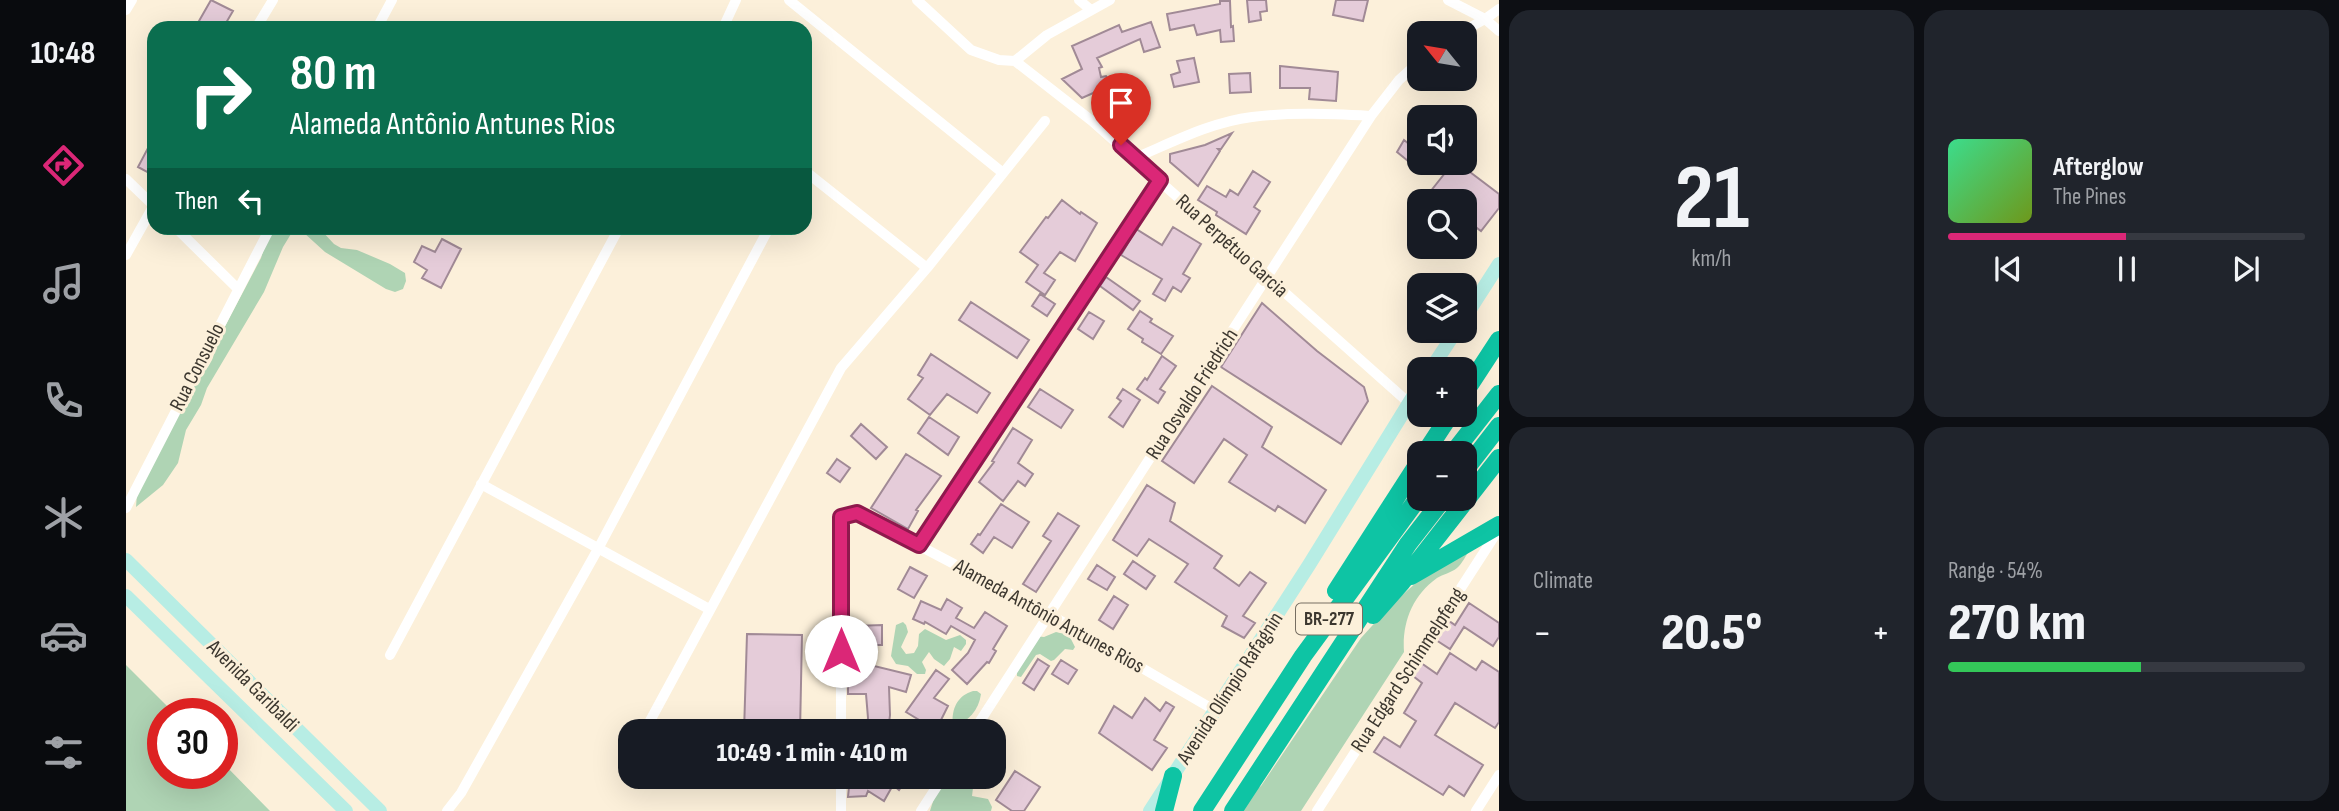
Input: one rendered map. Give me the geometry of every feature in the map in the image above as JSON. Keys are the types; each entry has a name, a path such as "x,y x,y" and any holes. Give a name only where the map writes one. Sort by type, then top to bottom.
{"highway":[{"path":"1477,374 1499,340"},
{"path":"1462,441 1499,394"},
{"path":"1477,454 1499,426"},
{"path":"1334,659 1402,582 1499,458"},
{"path":"1303,656 1327,605 1407,481"},
{"name":"BR-277","path":"1202,811 1303,656 1408,511"},
{"name":"BR-277","path":"1233,811 1408,544 1434,511"},
{"path":"1402,582 1499,527"},
{"path":"1164,811 1173,776"}],"main road":[{"path":"1477,298 1499,264"},
{"name":"Avenida Olímpio Rafagnin","path":"1150,811 1216,711 1407,406"},
{"name":"Avenida Garibaldi","path":"126,560 380,811"},
{"name":"Avenida Garibaldi","path":"126,596 346,811"},
{"path":"319,785 336,769"}],"street":[{"path":"126,10 132,0"},
{"path":"260,21 273,0"},
{"path":"726,21 736,0"},
{"path":"789,0 1003,173"},
{"name":"Rua Perpétuo Garcia","path":"917,0 971,50 999,60 1015,61 1135,158 1407,401"},
{"path":"1079,0 1091,10"},
{"path":"1015,61 1047,36 1110,0"},
{"path":"1448,0 1485,19 1499,31"},
{"path":"380,21 388,2"},
{"path":"1477,23 1499,9"},
{"name":"Rua Osvaldo Friedrich","path":"981,719 1371,116 1407,73"},
{"path":"1135,158 1205,128 1250,117 1303,113 1371,116"},
{"path":"651,719 841,368 928,268 1045,121"},
{"path":"812,177 928,268"},
{"path":"126,178 147,198"},
{"path":"919,545 1160,180"},
{"path":"126,255 147,218"},
{"path":"183,235 237,288"},
{"name":"Rua Consuelo","path":"126,508 266,235"},
{"path":"390,655 615,235"},
{"path":"447,811 461,793 598,549 765,235"},
{"path":"481,484 709,609"},
{"name":"Alameda Antônio Antunes Rios","path":"841,719 841,517 857,513 1049,614 1216,711"},
{"name":"Rua Edgard Schimmelpfeng","path":"1317,811 1499,527"},
{"path":"1476,811 1499,775"},
{"path":"841,789 841,811"},
{"path":"921,811 935,789"}],"green space":[{"path":"270,235 290,235 264,292 207,388 201,405 186,430 178,463 163,485 136,507 137,493 196,378 212,360 222,332 261,258"},
{"path":"306,235 326,235 341,248 357,250 390,264 405,273 403,289 395,292 386,289 325,252"},
{"path":"1470,550 1459,566 1428,585 1415,602 1407,621 1404,652 1301,811 1239,811 1250,794 1261,786 1361,638 1391,605 1417,582"},
{"path":"903,622 908,632 901,647 906,654 914,653 919,634 925,629 946,640 960,635 966,640 966,644 961,651 954,647 944,666 929,652 922,662 925,674 917,674 908,666 896,664 891,656 896,625"},
{"path":"1056,632 1069,635 1075,647 1073,650 1065,649 1051,661 1040,654 1036,655 1021,677 1017,676 1035,636 1044,637"},
{"path":"126,665 159,698 147,698 147,789 238,789 238,778 270,811 126,811"},
{"path":"977,691 981,694 975,710 968,719 953,719 956,705 967,693"},
{"path":"939,789 973,789 972,796 988,799 992,807 991,811 930,811"}],"building":[{"path":"211,0 233,11 227,21 199,21"},
{"path":"1247,0 1266,0 1267,11 1260,12 1261,20 1249,22"},
{"path":"1336,0 1368,0 1363,21 1333,15"},
{"path":"1220,1 1230,1 1234,41 1221,42 1220,30 1197,35 1194,25 1170,30 1167,14 1220,4"},
{"path":"1151,22 1160,47 1144,52 1140,39 1097,58 1102,67 1099,68 1101,77 1106,76 1114,90 1136,80 1142,95 1111,111 1102,89 1082,98 1062,79 1082,69 1072,46 1119,25 1122,32"},
{"path":"1194,58 1199,82 1174,87 1171,75 1180,72 1177,61"},
{"path":"1280,66 1338,72 1336,101 1309,99 1310,88 1280,88"},
{"path":"1250,73 1251,92 1230,93 1229,74"},
{"path":"1232,133 1221,149 1218,149 1220,151 1198,186 1170,162 1170,154 1205,145"},
{"path":"1404,140 1407,142 1407,160 1397,152"},
{"path":"147,150 147,172 138,167"},
{"path":"1253,171 1270,182 1254,207 1260,211 1246,234 1198,200 1207,186 1226,197 1230,190 1238,195"},
{"path":"1443,175 1474,175 1499,194 1499,208 1481,231 1477,228 1477,189 1432,189"},
{"path":"1062,200 1097,223 1075,261 1060,252 1044,273 1055,280 1045,295 1026,282 1038,265 1020,252"},
{"path":"1173,227 1201,244 1183,274 1190,278 1181,292 1173,287 1165,301 1153,294 1162,279 1121,255 1136,229 1162,245"},
{"path":"442,239 461,249 441,288 422,278 427,270 414,262 422,246 435,252"},
{"path":"1106,277 1140,301 1133,310 1100,286"},
{"path":"1040,294 1055,304 1047,316 1032,306"},
{"path":"971,302 1029,340 1017,358 959,320"},
{"path":"1262,303 1364,387 1368,401 1341,444 1221,367"},
{"path":"1140,311 1152,319 1150,322 1173,336 1161,354 1128,329"},
{"path":"1089,312 1104,321 1093,339 1078,329"},
{"path":"931,354 990,393 977,413 947,394 930,415 908,399 923,378 918,375"},
{"path":"1162,356 1176,366 1160,389 1165,392 1158,403 1137,389 1145,378 1147,380"},
{"path":"1212,386 1272,427 1262,447 1326,490 1305,523 1278,506 1275,511 1229,482 1247,455 1224,439 1194,483 1162,461"},
{"path":"1040,389 1073,410 1061,428 1028,407"},
{"path":"1123,389 1140,400 1123,427 1109,417 1121,401 1117,398"},
{"path":"929,417 959,437 948,455 918,433"},
{"path":"861,424 887,447 876,459 851,436"},
{"path":"1013,428 1032,440 1018,463 1033,474 1025,486 1018,481 1003,501 979,482"},
{"path":"906,454 941,476 916,510 918,511 908,529 871,508"},
{"path":"837,459 850,468 840,482 827,473"},
{"path":"1147,485 1175,503 1170,521 1222,556 1214,568 1239,586 1250,572 1266,583 1243,616 1255,623 1244,638 1222,626 1227,616 1175,582 1188,564 1149,539 1137,556 1113,540"},
{"path":"1001,504 1029,522 1012,548 994,537 983,553 971,544"},
{"path":"1058,513 1079,526 1036,592 1023,584 1051,541 1043,536"},
{"path":"1133,561 1155,576 1146,589 1124,574"},
{"path":"1097,565 1115,577 1107,590 1088,579"},
{"path":"910,567 927,576 914,598 898,589"},
{"path":"1114,596 1128,605 1113,629 1099,620"},
{"path":"947,599 962,608 956,618 974,628 985,612 1007,626 993,649 996,651 989,663 987,662 967,684 952,670 968,653 975,640 951,626 946,634 925,622 924,624 913,619 921,601 941,610"},
{"path":"1469,603 1499,623 1499,637 1493,646 1464,627 1450,649 1436,640 1449,621 1455,625"},
{"path":"882,625 882,645 874,645 874,666 911,675 906,692 889,687 890,719 868,719 866,694 848,694 848,681 856,681 855,626"},
{"path":"747,634 802,635 800,719 744,719"},
{"path":"1450,653 1476,670 1482,661 1499,672 1499,722 1495,728 1455,703 1435,735 1483,765 1464,796 1449,786 1443,795 1374,752 1384,737 1400,747 1416,721 1404,713 1422,683 1413,676 1421,663 1437,674"},
{"path":"1038,659 1049,666 1034,690 1023,683"},
{"path":"1061,660 1077,670 1068,684 1052,674"},
{"path":"936,670 949,679 934,698 948,706 942,719 918,719 906,712"},
{"path":"1145,698 1160,711 1166,702 1174,707 1154,740 1167,748 1152,770 1099,733 1114,706 1132,718"},
{"path":"1015,771 1040,787 1024,811 1012,811 996,800 1006,789"},
{"path":"849,789 891,789 884,801 868,791 866,796 848,797"}],"route":[{"path":"841,651 841,517 857,513 919,545 1160,180 1121,145"}]}
